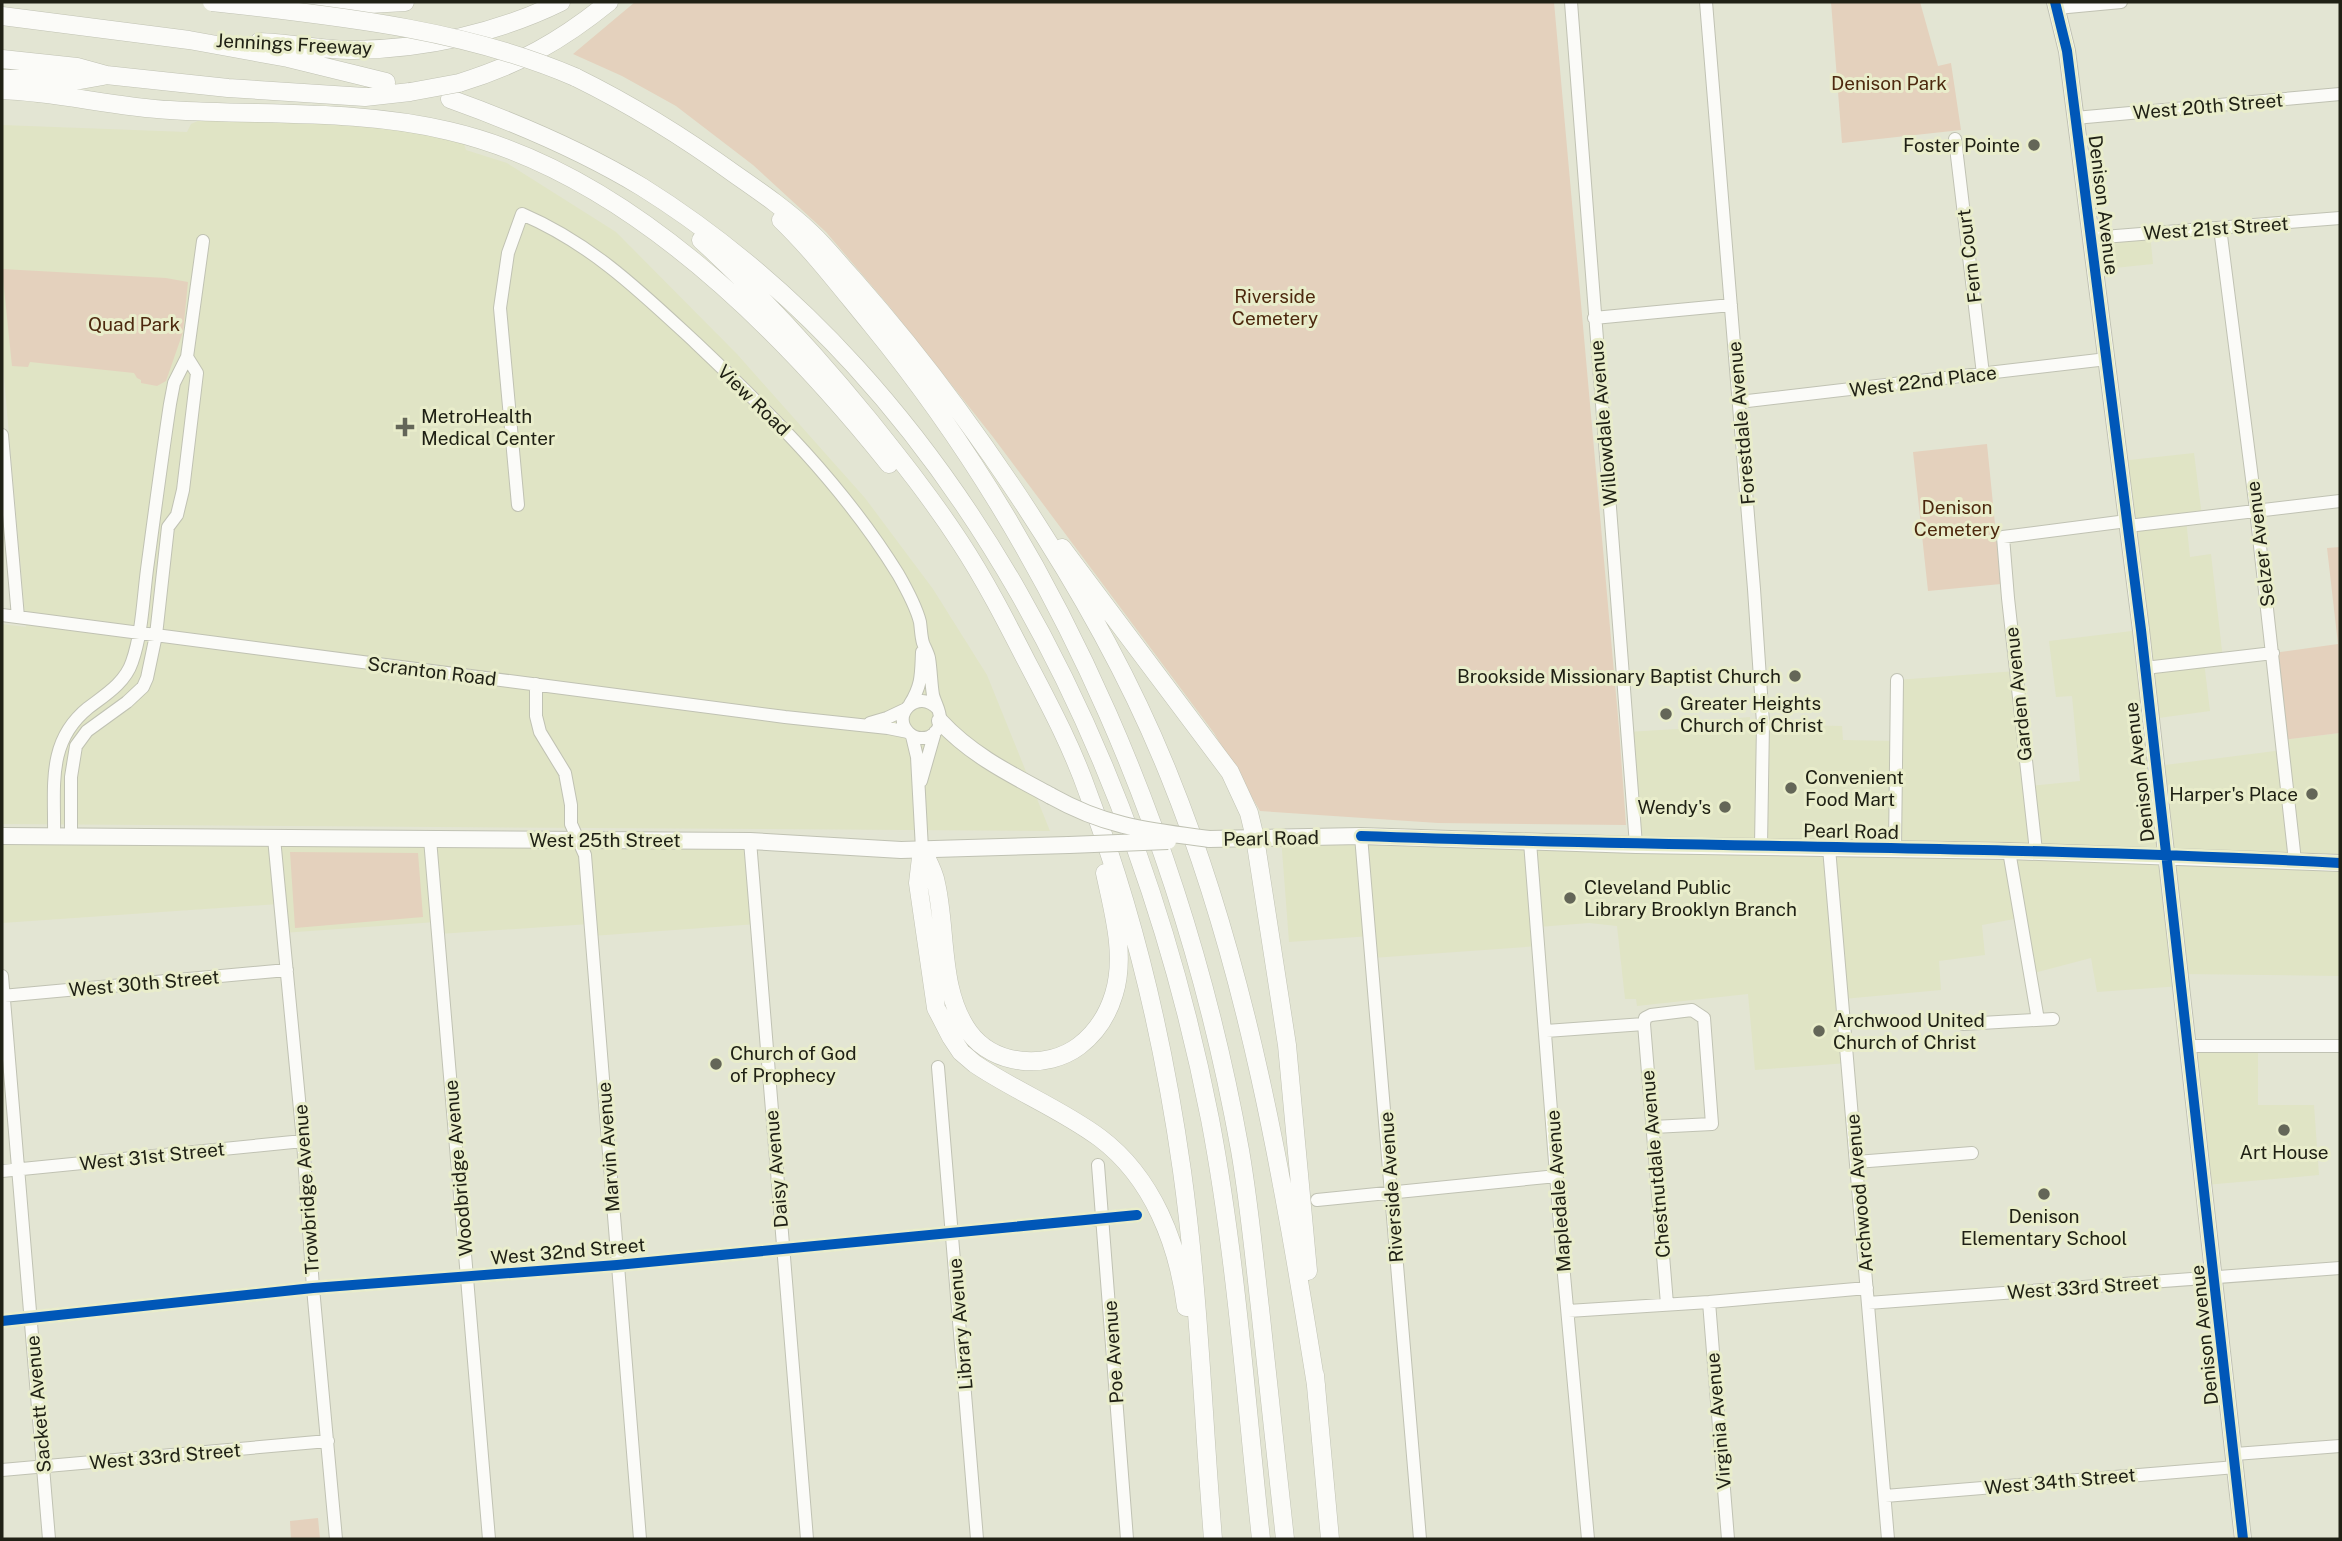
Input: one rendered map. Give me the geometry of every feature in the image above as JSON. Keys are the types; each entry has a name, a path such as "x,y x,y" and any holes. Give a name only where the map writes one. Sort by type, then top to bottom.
{"highway":[{"path":"212,2 416,30 495,49 545,65 638,109 702,150 780,207 815,237 894,326 1225,764 1250,815 1287,1045 1330,1539"},
{"path":"290,2 351,5 405,2"},
{"name":"Jennings Freeway","path":"188,40 269,42 321,49 385,48 463,36 518,20 561,2"},
{"path":"454,91 552,44 609,2"},
{"path":"2,16 188,40 323,66 386,82"},
{"path":"2,28 239,57 305,68 323,66"},
{"path":"2,59 76,67 106,75 240,89 365,97 435,89 454,91 562,142 641,187 693,221 761,275 830,340 888,405 944,478 1004,567 1034,619 1077,704 1116,797 1150,890 1180,989 1210,1119 1226,1217 1261,1539"},
{"path":"2,79 75,81 106,75"},
{"path":"2,90 38,92 146,108 352,116 421,125 449,130 511,149 593,189 662,236 736,299 777,339 887,461 942,532 1012,634"},
{"path":"702,150 788,227 908,370 968,457 1033,564 1077,648 1119,740 1145,805 1188,931 1229,1095 1249,1213 1285,1539"},
{"path":"641,187 738,273 778,314 850,397 937,508 1012,634 1055,717 1088,792 1118,878 1170,1092 1189,1223 1213,1539"},
{"path":"1000,468 1120,667 1150,730 1185,816 1225,939 1258,1066 1283,1186 1316,1385"},
{"path":"922,849 936,881 954,1003 961,1021 972,1035 996,1054 1022,1061 1062,1055 1078,1047 1106,1015 1115,992 1118,950 1109,894 1092,822 1055,717"},
{"path":"922,849 918,883 931,987 936,1008 951,1037 961,1052 975,1064 1102,1140 1133,1171 1161,1215 1171,1241 1184,1292 1207,1465"}],"main road":[{"name":"Denison Avenue","path":"2056,5 2067,51 2076,118 2145,668 2243,1539"},
{"path":"938,721 954,737 992,764 1098,820 1137,829 1209,839"},
{"name":"West 25th Street","path":"2,836 750,841 898,850 1209,839"},
{"name":"Pearl Road","path":"1209,839 1362,836 1636,845 2036,851 2340,863"}],"street":[{"name":"Willowdale Avenue","path":"1571,2 1636,845"},
{"name":"Forestdale Avenue","path":"1706,2 1763,723 1761,846"},
{"path":"2056,5 2122,2"},
{"name":"West 20th Street","path":"2076,118 2340,94"},
{"name":"Fern Court","path":"1955,139 1983,373"},
{"name":"View Road","path":"518,505 500,308 508,253 522,214 554,229 614,268 787,430 856,514 899,575 915,610 929,655 938,721"},
{"name":"West 21st Street","path":"2091,238 2340,218"},
{"name":"Selzer Avenue","path":"2220,228 2273,653 2295,861"},
{"path":"63,836 55,775 62,738 71,724 126,675 139,633 156,496 174,383 187,357 203,241"},
{"path":"1594,318 1731,305"},
{"path":"63,836 76,746 87,731 143,687 152,662 168,527 177,515 183,489 197,373 187,357"},
{"name":"West 22nd Place","path":"1739,402 2107,359"},
{"path":"2,435 18,617"},
{"path":"2127,524 2340,501"},
{"name":"Garden Avenue","path":"2036,851 2003,537 2127,524"},
{"path":"154,526 168,527"},
{"path":"148,563 164,565"},
{"name":"Scranton Road","path":"2,615 785,718 862,725 910,734"},
{"name":"View Road","path":"908,707 919,690 923,641"},
{"path":"2145,668 2273,653"},
{"path":"1895,849 1897,680"},
{"name":"Marvin Avenue","path":"536,684 536,716 540,732 565,773 571,805 571,824 585,855 640,1539"},
{"path":"919,788 938,721 933,705 922,701 908,707 903,721 917,757 922,849"},
{"name":"Scranton Road","path":"862,725 887,718 908,707"},
{"path":"910,734 924,738 938,721"},
{"path":"58,753 73,757"},
{"name":"Riverside Avenue","path":"1362,836 1420,1539"},
{"name":"Trowbridge Avenue","path":"274,838 303,1141 313,1288 336,1539"},
{"name":"Woodbridge Avenue","path":"430,839 489,1539"},
{"name":"Daisy Avenue","path":"750,841 807,1539"},
{"name":"Mapledale Avenue","path":"1530,842 1563,1264 1588,1539"},
{"name":"Archwood Avenue","path":"1829,848 1888,1539"},
{"path":"2009,851 2038,1020"},
{"name":"West 30th Street","path":"3,996 286,970"},
{"name":"Sackett Avenue","path":"2,976 49,1539"},
{"path":"1546,1031 1644,1024 1646,1018 1651,1015 1692,1010 1704,1018 1712,1124 1653,1127"},
{"path":"1963,1024 2053,1020"},
{"name":"Chestnutdale Avenue","path":"1644,1024 1667,1304"},
{"path":"2188,1046 2340,1046"},
{"name":"Library Avenue","path":"938,1067 977,1539"},
{"name":"West 31st Street","path":"2,1171 303,1141"},
{"path":"1856,1162 1972,1153"},
{"name":"Poe Avenue","path":"1098,1164 1127,1539"},
{"path":"1317,1200 1558,1176"},
{"name":"West 32nd Street","path":"2,1321 313,1288 617,1265 1138,1215"},
{"name":"West 33rd Street","path":"1868,1303 2340,1268"},
{"path":"1568,1311 1867,1288"},
{"name":"Virginia Avenue","path":"1709,1302 1728,1539"},
{"name":"West 33rd Street","path":"2,1470 328,1441"},
{"name":"West 34th Street","path":"1885,1496 2235,1461 2340,1446"}],"shaded area":[{"name":"MetroHealth Medical Center","path":"200,120 348,124 423,133 464,144 466,150 507,163 616,232 737,354 865,498 933,589 987,675 1050,831 2,824 2,624 26,627 2,355 2,125 187,132 191,124"},
{"path":"2150,233 2153,264 2095,270 2091,238"},
{"path":"2194,453 2202,517 2186,519 2190,557 2211,554 2223,659 2204,662 2210,711 2151,719 2157,766 2283,750 2282,740 2340,733 2340,976 2181,974 2181,986 2097,992 2091,958 2030,974 2020,918 1982,925 1985,955 1939,961 1941,990 1843,999 1848,1063 1755,1070 1748,994 1637,1006 1636,999 1625,999 1617,926 1589,923 1538,927 1539,946 1372,958 1370,936 1289,942 1281,837 1636,845 1627,732 1693,728 1693,722 1750,717 1750,724 1842,726 1843,740 1896,741 1897,680 2016,671 2029,786 2080,781 2072,696 2056,697 2049,641 2140,630 2120,461"},
{"path":"2,836 750,841 757,924 592,936 590,924 438,934 436,922 282,933 279,904 2,923"},
{"path":"2188,1046 2258,1046 2258,1105 2314,1105 2319,1175 2205,1185"}],"green space":[{"name":"Riverside Cemetery","path":"635,2 1554,2 1626,825 1438,823 1260,811 1214,733 993,437 889,306 826,232 753,165 676,106 622,76 573,54"},
{"name":"Denison Park","path":"1831,2 1920,2 1938,66 1951,63 1961,130 1842,143"},
{"name":"Quad Park","path":"2,269 166,278 188,282 183,332 166,381 157,386 141,383 134,373 30,362 28,367 12,366"},
{"name":"Denison Cemetery","path":"1987,444 2001,584 1928,591 1913,452"},
{"path":"2340,547 2340,733 2282,740 2273,653 2338,644 2327,548"},
{"path":"290,852 418,853 423,917 295,928"},
{"path":"318,1518 320,1539 291,1539 290,1521"}],"cycle path":[{"path":"2055,2 2067,51 2141,630 2243,1539"},
{"path":"1361,836 2095,853 2340,863"},
{"path":"2,1321 313,1288 617,1265 1137,1215"}],"place":[{"name":"Foster Pointe","path":"2034,145"},
{"name":"MetroHealth Medical Center","path":"405,427"},
{"name":"Brookside Missionary Baptist Church","path":"1795,676"},
{"name":"Greater Heights Church of Christ","path":"1666,714"},
{"name":"Convenient Food Mart","path":"1791,788"},
{"name":"Harper's Place","path":"2312,794"},
{"name":"Wendy's","path":"1725,807"},
{"name":"Cleveland Public Library Brooklyn Branch","path":"1570,898"},
{"name":"Archwood United Church of Christ","path":"1819,1031"},
{"name":"Church of God of Prophecy","path":"716,1064"},
{"name":"Art House","path":"2284,1130"},
{"name":"Denison Elementary School","path":"2044,1194"}]}
